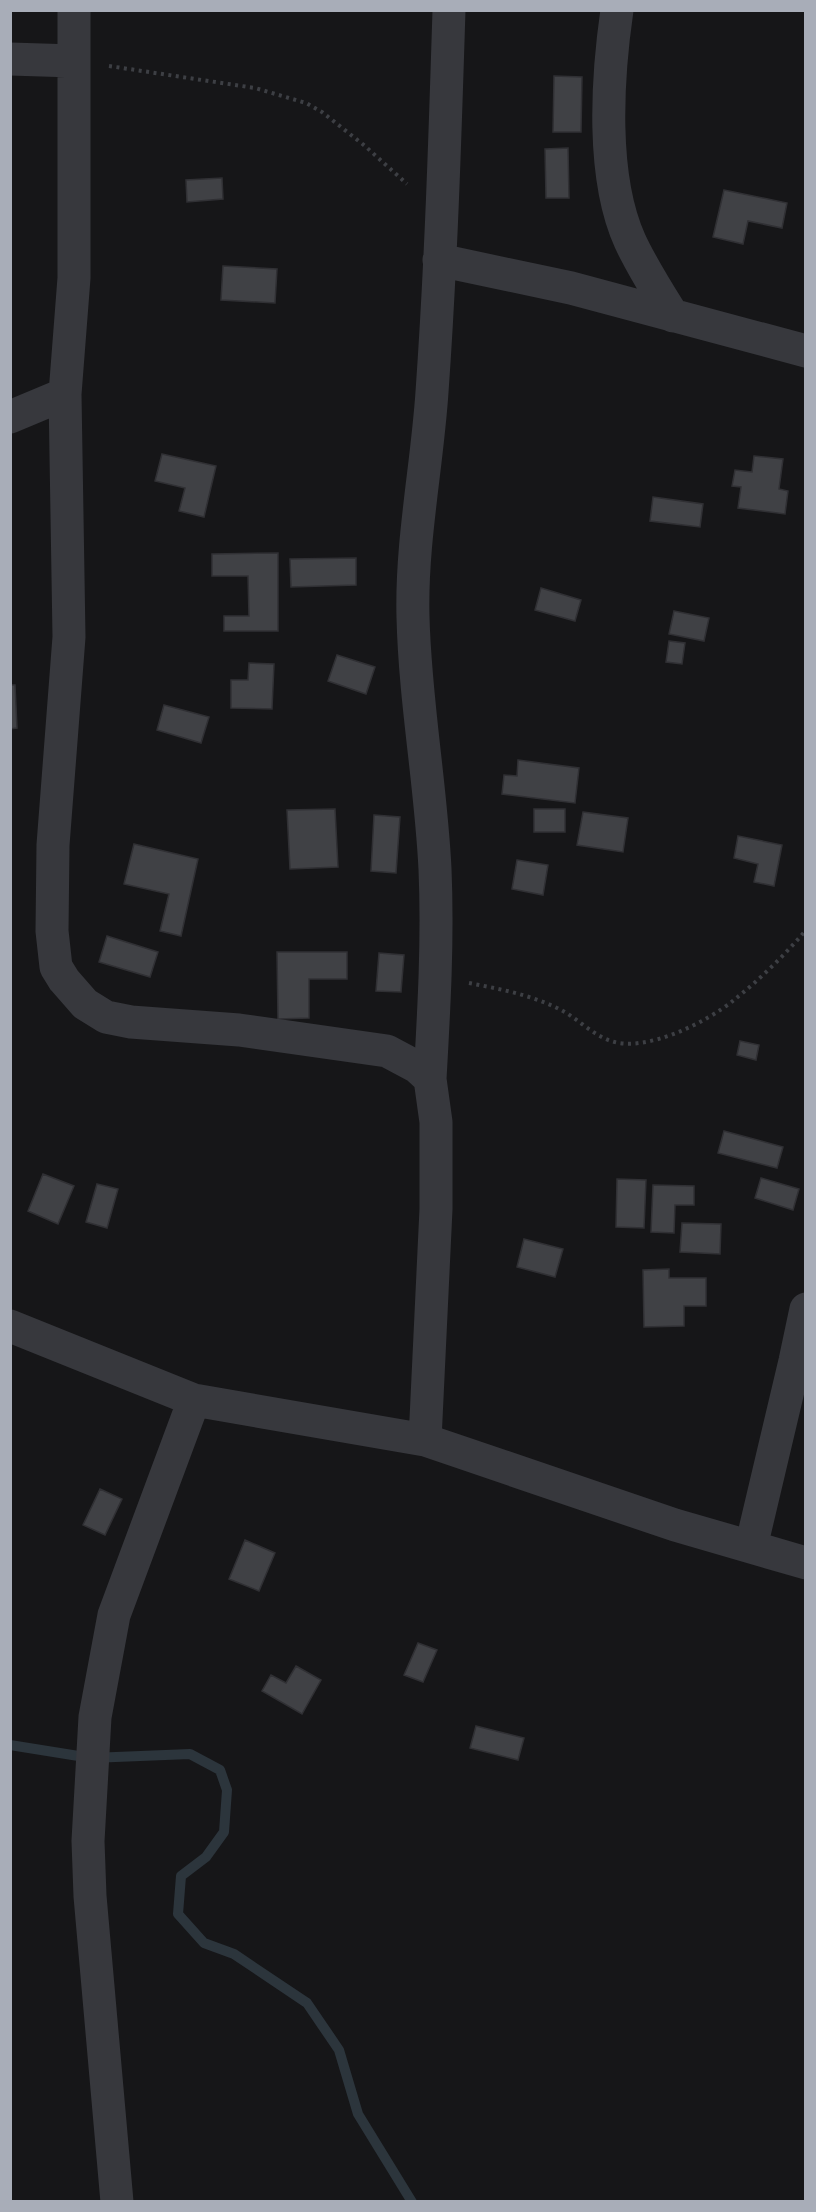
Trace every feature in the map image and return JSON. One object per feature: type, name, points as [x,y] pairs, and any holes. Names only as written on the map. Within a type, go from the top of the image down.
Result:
[{"type":"street","points":[[74,10],[74,278],[66,394],[69,636],[53,845],[52,931],[56,967],[85,1004],[106,1017],[141,1023],[239,1030],[387,1051],[417,1067],[430,1079]]},
{"type":"street","points":[[425,1440],[437,1178],[436,1122],[430,1079],[436,976],[435,870],[429,785],[418,699],[413,617],[414,569],[432,395],[449,10]]},
{"type":"street","points":[[617,10],[610,99],[609,159],[613,184],[629,240],[646,273],[674,316]]},
{"type":"street","points":[[10,59],[74,61]]},
{"type":"street","points":[[439,260],[571,288],[806,351]]},
{"type":"street","points":[[10,417],[66,394]]},
{"type":"street","points":[[751,1547],[806,1309]]},
{"type":"street","points":[[10,1326],[194,1400],[425,1440],[675,1525],[806,1563]]},
{"type":"street","points":[[117,2202],[89,1885],[88,1841],[95,1717],[114,1615],[194,1400]]},
{"type":"path","points":[[74,61],[255,88],[306,103],[322,112],[365,146],[407,184],[441,228]]},
{"type":"path","points":[[436,976],[524,995],[561,1010],[610,1041],[628,1044],[645,1042],[663,1038],[694,1024],[733,1001],[806,930]]},
{"type":"building","points":[[554,76],[582,77],[581,132],[553,132]]},
{"type":"building","points":[[568,148],[569,198],[546,198],[545,149]]},
{"type":"building","points":[[222,178],[223,199],[187,202],[186,180]]},
{"type":"building","points":[[724,190],[787,203],[782,228],[748,221],[743,244],[713,237]]},
{"type":"building","points":[[223,266],[277,269],[275,303],[221,300]]},
{"type":"building","points":[[162,454],[216,466],[204,517],[179,511],[185,488],[155,481]]},
{"type":"building","points":[[754,456],[783,459],[779,489],[788,491],[785,514],[738,508],[741,487],[732,486],[735,470],[752,472]]},
{"type":"building","points":[[653,497],[703,504],[700,527],[650,521]]},
{"type":"building","points":[[278,553],[278,631],[224,631],[224,616],[249,616],[248,576],[212,576],[212,554]]},
{"type":"building","points":[[356,558],[356,585],[291,587],[290,559]]},
{"type":"building","points":[[541,588],[581,600],[575,621],[535,610]]},
{"type":"building","points":[[674,611],[709,618],[704,641],[669,634]]},
{"type":"building","points":[[669,641],[685,643],[682,664],[666,662]]},
{"type":"building","points":[[337,655],[375,667],[366,694],[328,681]]},
{"type":"building","points":[[249,663],[274,664],[272,709],[231,708],[231,680],[248,680]]},
{"type":"building","points":[[10,685],[15,685],[17,728],[10,729]]},
{"type":"building","points":[[164,705],[209,717],[201,743],[157,730]]},
{"type":"building","points":[[518,760],[579,768],[575,803],[502,794],[504,775],[517,776]]},
{"type":"building","points":[[335,809],[338,867],[290,869],[287,810]]},
{"type":"building","points":[[534,809],[565,809],[565,832],[534,832]]},
{"type":"building","points":[[583,812],[628,818],[623,852],[577,845]]},
{"type":"building","points":[[374,815],[400,817],[396,873],[371,871]]},
{"type":"building","points":[[738,836],[782,845],[774,886],[754,882],[758,864],[734,858]]},
{"type":"building","points":[[134,844],[198,859],[181,936],[160,931],[169,894],[124,884]]},
{"type":"building","points":[[517,860],[548,865],[543,895],[512,889]]},
{"type":"building","points":[[107,936],[158,952],[150,977],[99,962]]},
{"type":"building","points":[[277,952],[347,952],[347,979],[309,979],[309,1018],[278,1019]]},
{"type":"building","points":[[379,953],[404,955],[401,992],[376,991]]},
{"type":"building","points":[[740,1041],[759,1045],[756,1060],[737,1055]]},
{"type":"building","points":[[724,1131],[783,1147],[777,1168],[718,1153]]},
{"type":"building","points":[[43,1174],[74,1186],[58,1224],[28,1211]]},
{"type":"building","points":[[761,1178],[799,1189],[793,1210],[755,1198]]},
{"type":"building","points":[[617,1179],[646,1180],[644,1228],[616,1227]]},
{"type":"building","points":[[97,1184],[118,1189],[107,1228],[86,1222]]},
{"type":"building","points":[[653,1185],[694,1186],[694,1205],[675,1205],[674,1233],[651,1232]]},
{"type":"building","points":[[682,1223],[721,1224],[720,1254],[680,1252]]},
{"type":"building","points":[[524,1239],[563,1249],[555,1277],[517,1267]]},
{"type":"building","points":[[669,1269],[669,1278],[706,1278],[706,1306],[684,1306],[684,1326],[644,1327],[643,1270]]},
{"type":"building","points":[[100,1489],[122,1499],[105,1535],[83,1525]]},
{"type":"building","points":[[245,1540],[275,1553],[259,1591],[229,1579]]},
{"type":"building","points":[[418,1643],[437,1650],[423,1682],[404,1675]]},
{"type":"building","points":[[296,1666],[321,1680],[302,1714],[262,1691],[271,1675],[286,1683]]},
{"type":"building","points":[[476,1726],[524,1738],[518,1760],[470,1748]]},
{"type":"waterway","points":[[10,1745],[91,1758],[190,1754],[220,1770],[227,1790],[224,1832],[206,1857],[181,1876],[178,1914],[204,1943],[234,1954],[307,2003],[339,2050],[358,2114],[412,2202]]}]
